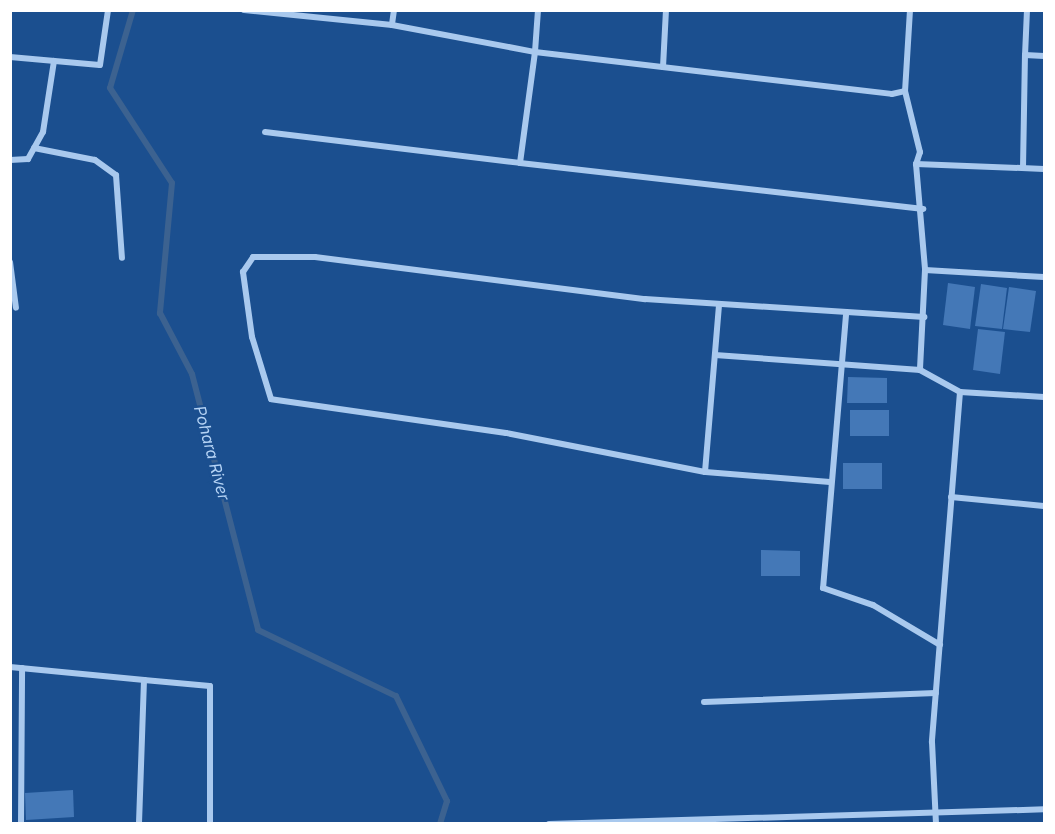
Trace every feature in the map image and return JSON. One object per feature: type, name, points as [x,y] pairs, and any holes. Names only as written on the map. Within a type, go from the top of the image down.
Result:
[{"type":"street","points":[[10,57],[100,65],[108,10]]},
{"type":"street","points":[[244,10],[392,25],[535,51],[663,67],[892,94],[905,90]]},
{"type":"street","points":[[392,25],[394,10]]},
{"type":"street","points":[[520,163],[535,51],[538,10]]},
{"type":"street","points":[[663,67],[666,10]]},
{"type":"street","points":[[910,10],[905,90],[921,152],[916,164],[923,209],[925,270],[920,370]]},
{"type":"street","points":[[1023,168],[1027,10]]},
{"type":"street","points":[[1025,55],[1044,56]]},
{"type":"street","points":[[10,160],[28,159],[43,132],[54,61]]},
{"type":"street","points":[[265,132],[923,209]]},
{"type":"street","points":[[34,148],[95,160],[116,175],[122,258]]},
{"type":"street","points":[[916,164],[1044,169]]},
{"type":"street","points":[[830,482],[705,472],[506,433],[271,399],[252,337],[243,272],[253,257],[315,257],[719,305],[846,315],[924,317]]},
{"type":"street","points":[[10,262],[16,308]]},
{"type":"street","points":[[925,270],[1044,278]]},
{"type":"street","points":[[705,472],[719,305]]},
{"type":"street","points":[[846,315],[830,482],[823,588],[873,605],[940,645]]},
{"type":"street","points":[[715,355],[841,368],[920,370],[960,392],[1044,397]]},
{"type":"street","points":[[936,824],[936,693],[960,392]]},
{"type":"street","points":[[951,497],[1044,506]]},
{"type":"street","points":[[10,667],[210,686],[210,824]]},
{"type":"street","points":[[21,824],[22,668]]},
{"type":"street","points":[[139,824],[144,681]]},
{"type":"street","points":[[704,702],[936,693]]},
{"type":"street","points":[[549,824],[844,820],[1044,809]]},
{"type":"building","points":[[948,283],[975,287],[970,329],[943,325]]},
{"type":"building","points":[[981,284],[1007,288],[1002,329],[975,326]]},
{"type":"building","points":[[1009,287],[1036,291],[1030,332],[1003,329]]},
{"type":"building","points":[[978,329],[1005,332],[1000,374],[973,370]]},
{"type":"building","points":[[848,377],[887,378],[887,403],[847,403]]},
{"type":"building","points":[[850,410],[889,410],[889,436],[850,436]]},
{"type":"building","points":[[843,463],[882,463],[882,489],[843,489]]},
{"type":"building","points":[[761,550],[800,551],[800,576],[761,576]]},
{"type":"building","points":[[73,790],[74,817],[26,820],[25,793]]},
{"type":"waterway","name":"Pohara River","points":[[133,10],[110,88],[172,183],[160,313],[192,374],[258,630],[396,696],[447,801],[440,824]]}]
